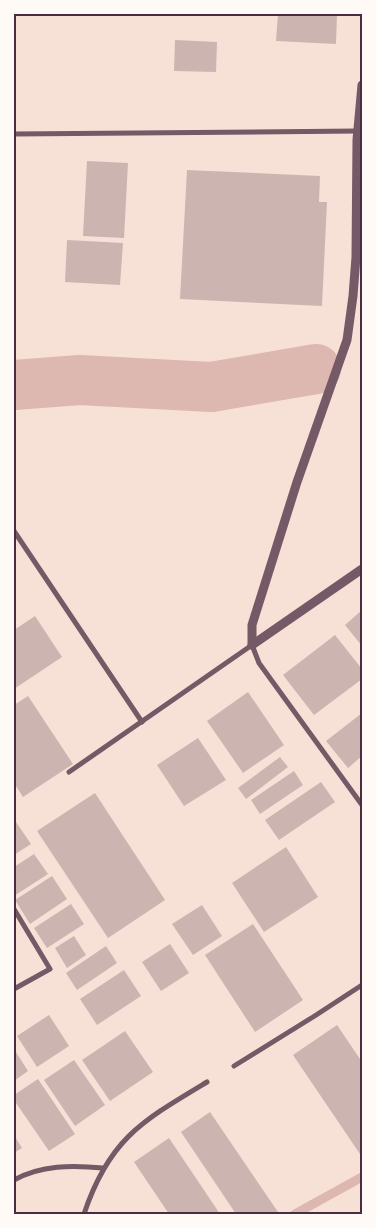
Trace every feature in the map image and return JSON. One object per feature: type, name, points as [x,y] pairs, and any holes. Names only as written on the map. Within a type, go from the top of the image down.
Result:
[{"type":"street","points":[[362,85],[356,168],[356,257],[347,340],[297,482],[252,625],[252,645],[259,663],[362,805]]},
{"type":"street","points":[[14,134],[359,134]]},
{"type":"street","points":[[14,531],[142,722]]},
{"type":"street","points":[[69,772],[362,569]]},
{"type":"street","points":[[14,909],[50,969],[14,990]]},
{"type":"street","points":[[234,1066],[362,985]]},
{"type":"street","points":[[84,1214],[90,1195],[103,1168],[119,1145],[136,1127],[207,1082]]},
{"type":"street","points":[[14,1180],[47,1168],[77,1165],[103,1168]]},
{"type":"building","points":[[278,14],[337,15],[336,44],[276,41]]},
{"type":"building","points":[[175,40],[217,42],[216,72],[174,71]]},
{"type":"building","points":[[87,161],[128,163],[124,238],[83,236]]},
{"type":"building","points":[[187,170],[320,176],[319,202],[327,202],[322,306],[180,299]]},
{"type":"building","points":[[67,240],[123,243],[120,285],[65,282]]},
{"type":"building","points":[[362,610],[362,646],[345,625]]},
{"type":"building","points":[[35,616],[62,657],[14,689],[14,630]]},
{"type":"building","points":[[335,635],[362,669],[362,679],[314,715],[283,675]]},
{"type":"building","points":[[248,692],[284,745],[243,773],[207,721]]},
{"type":"building","points":[[28,696],[73,764],[23,797],[14,783],[14,705]]},
{"type":"building","points":[[362,713],[362,756],[348,768],[326,741]]},
{"type":"building","points":[[198,738],[226,780],[184,806],[157,765]]},
{"type":"building","points":[[280,757],[288,767],[246,799],[238,788]]},
{"type":"building","points":[[294,771],[303,785],[260,814],[251,800]]},
{"type":"building","points":[[321,782],[335,802],[279,840],[265,820]]},
{"type":"building","points":[[95,793],[165,900],[108,938],[37,831]]},
{"type":"building","points":[[16,822],[31,844],[14,855],[14,823]]},
{"type":"building","points":[[286,847],[318,897],[264,932],[232,883]]},
{"type":"building","points":[[34,854],[48,874],[14,896],[14,867]]},
{"type":"building","points":[[52,876],[67,899],[30,924],[15,900]]},
{"type":"building","points":[[71,904],[84,924],[47,948],[34,928]]},
{"type":"building","points":[[202,905],[222,936],[193,955],[172,924]]},
{"type":"building","points":[[253,924],[303,1000],[255,1032],[205,955]]},
{"type":"building","points":[[74,936],[86,955],[67,968],[55,948]]},
{"type":"building","points":[[170,944],[189,973],[161,991],[142,962]]},
{"type":"building","points":[[106,946],[117,963],[77,990],[66,973]]},
{"type":"building","points":[[124,970],[141,996],[97,1025],[80,999]]},
{"type":"building","points":[[49,1015],[69,1046],[37,1067],[17,1036]]},
{"type":"building","points":[[337,1025],[362,1062],[362,1157],[293,1055]]},
{"type":"building","points":[[125,1031],[153,1072],[110,1101],[82,1060]]},
{"type":"building","points":[[14,1049],[28,1071],[14,1081]]},
{"type":"building","points":[[74,1060],[105,1105],[75,1126],[44,1080]]},
{"type":"building","points":[[38,1079],[75,1134],[49,1151],[14,1100],[14,1095]]},
{"type":"building","points":[[210,1112],[278,1212],[275,1214],[236,1214],[181,1132]]},
{"type":"building","points":[[14,1135],[22,1148],[14,1153]]},
{"type":"building","points":[[169,1138],[220,1214],[169,1214],[134,1162]]},
{"type":"waterway","points":[[14,385],[80,380],[211,387],[316,369]]},
{"type":"waterway","points":[[295,1214],[362,1177]]}]
